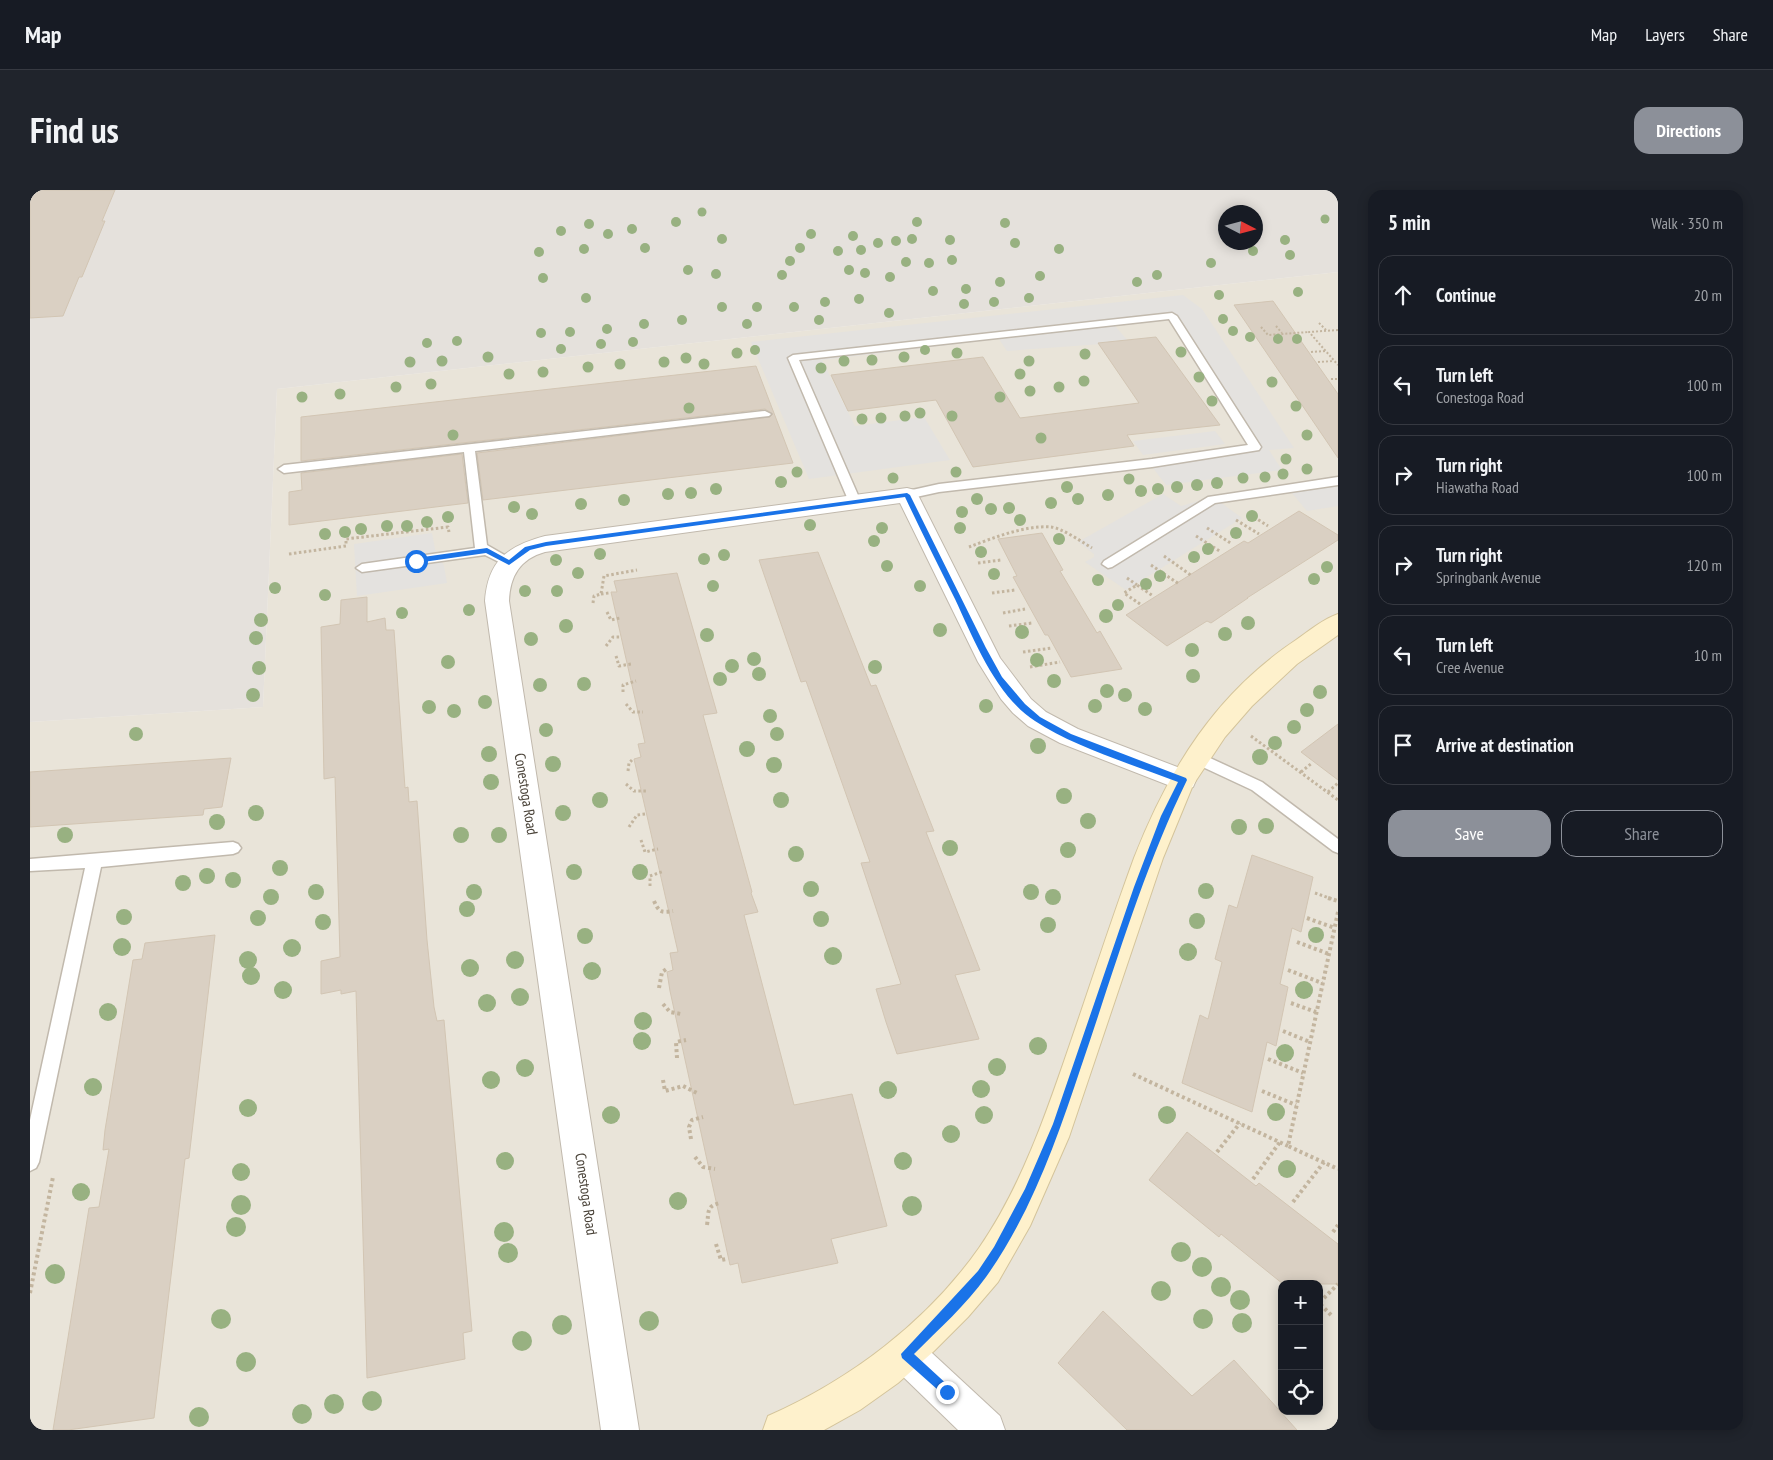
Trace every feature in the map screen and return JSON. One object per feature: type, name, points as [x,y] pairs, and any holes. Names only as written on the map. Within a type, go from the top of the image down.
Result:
[{"type":"main road","points":[[782,1430],[840,1403],[906,1354],[954,1306],[982,1274],[1029,1193],[1058,1124],[1138,887],[1166,816],[1190,769],[1226,718],[1264,679],[1290,657],[1338,623]]},
{"type":"street","name":"Conestoga Road","points":[[620,1430],[497,601],[497,584],[504,568],[498,557],[546,544],[907,495]]},
{"type":"street","points":[[907,495],[982,648],[999,679],[1022,706],[1037,719],[1069,736],[1190,769]]},
{"type":"street","points":[[906,1354],[986,1430]]},
{"type":"lane","points":[[855,502],[792,358],[1172,316],[1255,447],[1152,463],[939,488],[907,495]]},
{"type":"lane","points":[[284,469],[765,414]]},
{"type":"lane","points":[[469,447],[481,546],[498,557]]},
{"type":"lane","points":[[1110,563],[1212,500],[1338,481]]},
{"type":"lane","points":[[362,568],[498,557]]},
{"type":"lane","points":[[1190,769],[1257,786],[1338,847]]},
{"type":"lane","points":[[30,866],[233,848]]},
{"type":"lane","points":[[30,1162],[94,861]]},
{"type":"path","points":[[1320,323],[1326,331]]},
{"type":"path","points":[[1276,326],[1283,334]]},
{"type":"path","points":[[1261,327],[1268,335],[1338,330]]},
{"type":"path","points":[[1309,332],[1338,365]]},
{"type":"path","points":[[1311,352],[1326,351]]},
{"type":"path","points":[[1318,362],[1334,361]]},
{"type":"path","points":[[1331,379],[1338,379]]},
{"type":"path","points":[[290,554],[346,546],[346,539],[448,527],[449,533]]},
{"type":"path","points":[[969,547],[995,535],[1052,527],[1080,540],[1110,563]]},
{"type":"path","points":[[1144,542],[1192,576]]},
{"type":"path","points":[[1130,551],[1179,584]]},
{"type":"path","points":[[978,563],[1001,560]]},
{"type":"path","points":[[601,594],[604,576],[637,570]]},
{"type":"path","points":[[1140,604],[1124,593],[1137,585],[1153,596]]},
{"type":"path","points":[[992,593],[1015,590]]},
{"type":"path","points":[[593,603],[594,596],[609,593]]},
{"type":"path","points":[[1003,612],[1025,610]]},
{"type":"path","points":[[607,612],[611,620],[620,618]]},
{"type":"path","points":[[1010,626],[1032,622]]},
{"type":"path","points":[[606,646],[613,638],[620,637]]},
{"type":"path","points":[[1023,652],[1052,648]]},
{"type":"path","points":[[616,656],[619,666],[630,664]]},
{"type":"path","points":[[1030,667],[1060,662]]},
{"type":"path","points":[[623,692],[623,685],[636,681]]},
{"type":"path","points":[[626,704],[633,714],[643,712]]},
{"type":"path","points":[[1226,718],[1338,800]]},
{"type":"path","points":[[628,771],[629,763],[632,760]]},
{"type":"path","points":[[1300,772],[1312,763]]},
{"type":"path","points":[[1328,792],[1338,783]]},
{"type":"path","points":[[626,784],[636,792],[646,791]]},
{"type":"path","points":[[629,827],[637,816],[645,814]]},
{"type":"path","points":[[641,840],[645,852],[658,850]]},
{"type":"path","points":[[650,886],[650,876],[664,871]]},
{"type":"path","points":[[1315,893],[1338,902]]},
{"type":"path","points":[[654,901],[659,911],[663,913],[673,911]]},
{"type":"path","points":[[1288,1146],[1338,912]]},
{"type":"path","points":[[1308,918],[1335,928]]},
{"type":"path","points":[[1297,942],[1329,954]]},
{"type":"path","points":[[659,988],[662,972],[668,968]]},
{"type":"path","points":[[1288,970],[1322,983]]},
{"type":"path","points":[[1291,1003],[1316,1012]]},
{"type":"path","points":[[663,1004],[667,1011],[673,1014],[681,1014]]},
{"type":"path","points":[[1284,1031],[1310,1042]]},
{"type":"path","points":[[677,1058],[676,1042],[686,1040]]},
{"type":"path","points":[[1268,1059],[1303,1073]]},
{"type":"path","points":[[1133,1074],[1338,1168]]},
{"type":"path","points":[[663,1080],[665,1091],[683,1086],[697,1093]]},
{"type":"path","points":[[1262,1091],[1296,1105]]},
{"type":"path","points":[[691,1138],[689,1127],[692,1120],[703,1117]]},
{"type":"path","points":[[1217,1152],[1240,1123]]},
{"type":"path","points":[[1253,1179],[1280,1142]]},
{"type":"path","points":[[695,1157],[701,1168],[706,1170],[715,1169]]},
{"type":"path","points":[[1292,1202],[1324,1162]]},
{"type":"path","points":[[30,1293],[54,1169]]},
{"type":"path","points":[[707,1226],[712,1205],[720,1203]]},
{"type":"path","points":[[1333,1232],[1338,1225]]},
{"type":"path","points":[[716,1244],[721,1260],[726,1259]]},
{"type":"path","points":[[1331,1315],[1319,1303],[1338,1284]]},
{"type":"shaded area","points":[[30,190],[1338,190],[1338,272],[277,389],[263,707],[30,722]]},
{"type":"shaded area","points":[[1338,272],[1338,1430],[30,1430],[30,722],[263,707],[277,389]]},
{"type":"shaded area","points":[[1183,295],[1202,309],[1294,448],[1269,450],[1282,470],[1166,485],[1146,459],[1247,445],[1169,320],[1115,326],[1129,342],[1007,351],[999,339],[822,360],[855,426],[924,417],[950,460],[809,479],[751,342]]},
{"type":"shaded area","points":[[1215,431],[1225,444],[1143,455],[1133,441]]},
{"type":"shaded area","points":[[1338,479],[1338,506],[1307,511],[1287,487]]},
{"type":"shaded area","points":[[1163,494],[1181,506],[1213,497],[1242,518],[1126,590],[1085,562],[1094,557],[1094,554],[1078,542]]},
{"type":"shaded area","points":[[432,533],[435,549],[444,566],[447,583],[357,596],[354,544]]},
{"type":"building","points":[[30,190],[115,190],[102,221],[105,221],[82,277],[79,277],[63,316],[30,318]]},
{"type":"building","points":[[1273,301],[1338,394],[1338,458],[1234,305]]},
{"type":"building","points":[[1156,337],[1220,425],[1127,435],[1134,446],[973,467],[936,400],[848,411],[831,375],[983,357],[1020,418],[1139,403],[1098,343]]},
{"type":"building","points":[[756,366],[793,463],[483,500],[477,453],[770,417],[773,414],[765,409],[301,461],[301,417]]},
{"type":"building","points":[[462,454],[468,503],[289,525],[289,492],[302,490],[301,473]]},
{"type":"building","points":[[1299,511],[1338,535],[1338,540],[1211,623],[1207,621],[1167,646],[1126,615],[1244,541],[1248,543]]},
{"type":"building","points":[[1042,533],[1063,570],[1060,571],[1097,633],[1100,631],[1122,669],[1071,677],[1048,635],[1045,635],[1013,577],[1017,576],[998,539]]},
{"type":"building","points":[[818,552],[871,686],[876,685],[934,831],[926,832],[980,970],[955,975],[979,1039],[897,1054],[886,1022],[876,989],[901,984],[861,863],[870,862],[806,681],[801,682],[759,560]]},
{"type":"building","points":[[677,573],[717,713],[703,715],[751,893],[758,912],[744,915],[794,1105],[852,1094],[887,1226],[831,1239],[838,1263],[742,1283],[738,1263],[730,1265],[670,991],[667,972],[673,970],[670,953],[678,952],[634,759],[641,757],[638,744],[645,743],[611,592],[617,592],[614,581]]},
{"type":"building","points":[[367,597],[367,622],[385,618],[386,630],[394,630],[405,788],[408,787],[409,802],[417,801],[434,1007],[437,1021],[444,1020],[472,1331],[463,1333],[465,1359],[367,1378],[356,991],[341,994],[341,990],[321,994],[321,961],[340,957],[335,777],[324,779],[321,627],[340,624],[341,600]]},
{"type":"building","points":[[1338,724],[1338,780],[1301,752]]},
{"type":"building","points":[[231,758],[222,807],[204,809],[203,815],[30,827],[30,772]]},
{"type":"building","points":[[1252,855],[1313,877],[1301,932],[1292,928],[1280,984],[1288,987],[1276,1046],[1267,1042],[1252,1112],[1182,1083],[1200,1015],[1208,1019],[1222,962],[1215,959],[1229,905],[1237,908]]},
{"type":"building","points":[[215,935],[189,1158],[185,1159],[154,1418],[68,1430],[53,1430],[89,1208],[99,1207],[109,1149],[103,1150],[105,1130],[133,960],[142,959],[145,943]]},
{"type":"building","points":[[1187,1132],[1256,1186],[1259,1183],[1338,1244],[1338,1284],[1323,1284],[1323,1280],[1278,1280],[1221,1234],[1219,1237],[1149,1180]]},
{"type":"building","points":[[1103,1311],[1192,1396],[1234,1360],[1278,1409],[1278,1415],[1284,1415],[1297,1430],[1127,1430],[1058,1363]]},
{"type":"route","points":[[416,561],[487,550],[509,563],[514,558],[537,545],[907,495],[982,648],[999,679],[1022,706],[1037,719],[1069,736],[1183,780],[1166,816],[1138,887],[1058,1124],[1029,1193],[1013,1224],[982,1274],[954,1306],[906,1354],[947,1392]]}]
